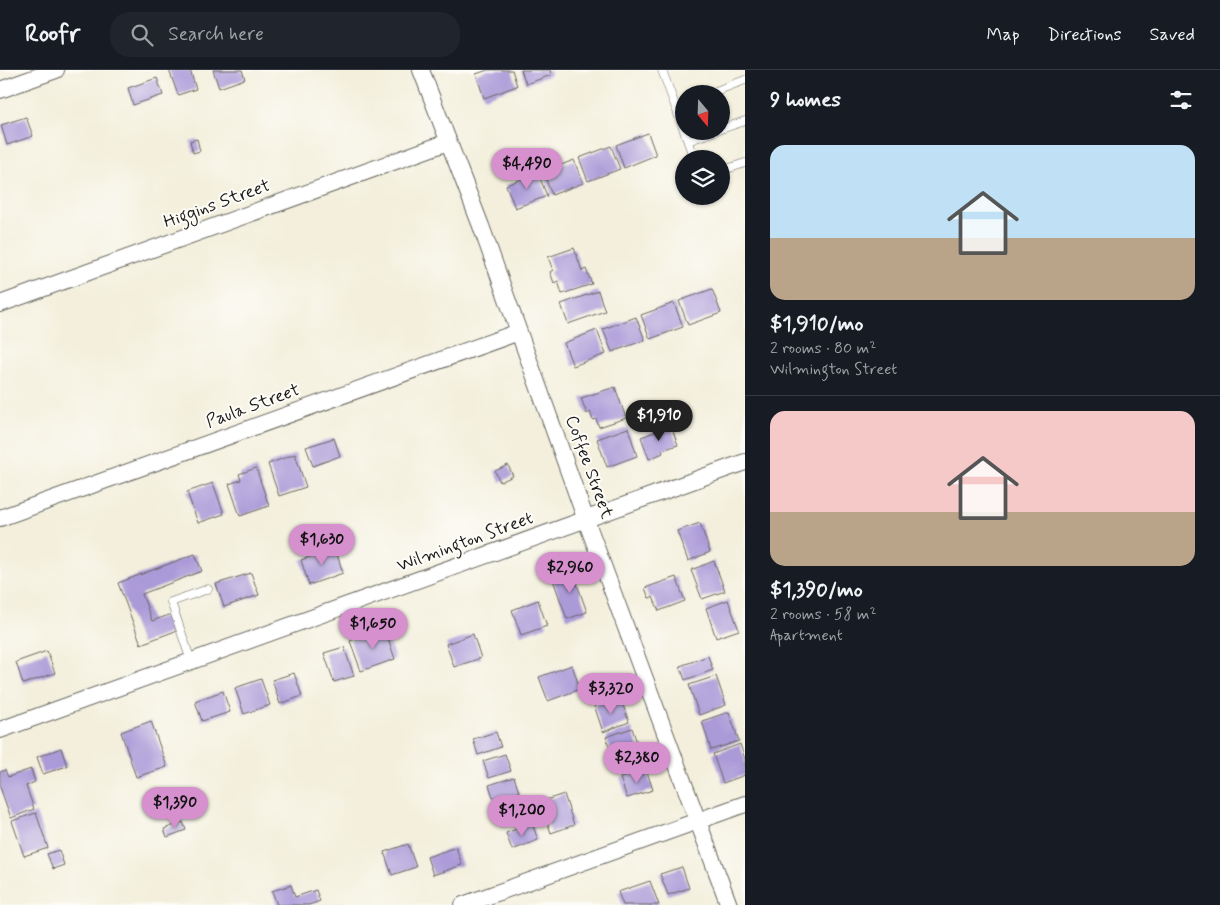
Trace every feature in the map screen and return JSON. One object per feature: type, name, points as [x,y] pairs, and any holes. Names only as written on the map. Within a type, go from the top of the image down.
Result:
[{"type":"street","points":[[0,90],[56,70]]},
{"type":"street","name":"Coffee Street","points":[[421,70],[481,226],[586,520],[729,905]]},
{"type":"street","name":"Higgins Street","points":[[0,304],[448,142]]},
{"type":"street","name":"Paula Street","points":[[0,518],[519,332]]},
{"type":"street","name":"Wilmington Street","points":[[0,730],[745,462]]},
{"type":"street","points":[[463,905],[745,804]]},
{"type":"lane","points":[[662,70],[675,106]]},
{"type":"lane","points":[[730,86],[745,80]]},
{"type":"lane","points":[[730,126],[745,121]]},
{"type":"lane","points":[[688,141],[691,150]]},
{"type":"lane","points":[[730,168],[745,163]]},
{"type":"lane","points":[[191,661],[171,602],[208,589]]},
{"type":"building","points":[[169,70],[190,70],[196,89],[178,95]]},
{"type":"building","points":[[213,70],[242,70],[245,79],[219,88]]},
{"type":"building","points":[[488,70],[512,70],[517,86],[484,98],[476,74]]},
{"type":"building","points":[[521,70],[550,70],[551,75],[526,84]]},
{"type":"building","points":[[157,78],[163,95],[133,105],[128,88]]},
{"type":"building","points":[[26,117],[33,136],[7,145],[1,125]]},
{"type":"building","points":[[648,133],[656,155],[624,168],[616,145]]},
{"type":"building","points":[[197,139],[200,151],[193,153],[190,141]]},
{"type":"building","points":[[611,146],[620,169],[588,181],[579,158]]},
{"type":"building","points":[[574,160],[583,183],[552,195],[543,172]]},
{"type":"building","points":[[538,173],[547,196],[515,208],[506,185]]},
{"type":"building","points":[[574,248],[582,271],[586,269],[592,284],[562,294],[558,281],[554,283],[550,272],[553,270],[548,257]]},
{"type":"building","points":[[712,289],[721,313],[688,325],[679,301]]},
{"type":"building","points":[[598,291],[605,311],[568,324],[561,304]]},
{"type":"building","points":[[674,303],[683,327],[650,339],[641,315]]},
{"type":"building","points":[[636,317],[645,340],[612,352],[603,329]]},
{"type":"building","points":[[597,330],[606,354],[573,366],[564,343]]},
{"type":"building","points":[[615,387],[626,418],[599,427],[596,419],[593,420],[590,412],[587,414],[581,398]]},
{"type":"building","points":[[671,426],[678,445],[662,450],[663,453],[649,459],[641,437]]},
{"type":"building","points":[[628,428],[637,456],[607,467],[597,439]]},
{"type":"building","points":[[334,438],[340,456],[313,466],[306,447]]},
{"type":"building","points":[[295,454],[306,487],[279,496],[268,464]]},
{"type":"building","points":[[508,465],[513,476],[500,482],[495,471]]},
{"type":"building","points":[[256,468],[269,506],[240,516],[229,484],[241,480],[239,474]]},
{"type":"building","points":[[213,483],[224,514],[198,523],[187,492]]},
{"type":"building","points":[[700,523],[710,552],[688,561],[677,531]]},
{"type":"building","points":[[335,548],[343,573],[309,585],[301,560]]},
{"type":"building","points":[[195,554],[202,571],[142,594],[152,621],[172,614],[178,630],[141,644],[118,583]]},
{"type":"building","points":[[714,561],[725,591],[702,599],[691,570]]},
{"type":"building","points":[[572,570],[587,612],[567,619],[552,577]]},
{"type":"building","points":[[251,573],[259,595],[224,607],[216,584]]},
{"type":"building","points":[[676,577],[685,601],[659,611],[653,597],[649,598],[645,588]]},
{"type":"building","points":[[538,600],[547,626],[521,635],[512,610]]},
{"type":"building","points":[[728,600],[739,630],[716,638],[706,608]]},
{"type":"building","points":[[385,629],[395,659],[361,671],[350,641]]},
{"type":"building","points":[[473,634],[481,658],[454,667],[446,644]]},
{"type":"building","points":[[344,647],[354,676],[334,682],[324,653]]},
{"type":"building","points":[[47,651],[55,673],[23,684],[16,662]]},
{"type":"building","points":[[708,656],[713,670],[685,680],[680,666]]},
{"type":"building","points":[[572,665],[580,689],[548,701],[539,677]]},
{"type":"building","points":[[294,673],[302,696],[280,704],[272,680]]},
{"type":"building","points":[[716,676],[726,705],[699,715],[689,685]]},
{"type":"building","points":[[261,679],[270,705],[244,714],[235,688]]},
{"type":"building","points":[[223,691],[230,712],[202,721],[195,701]]},
{"type":"building","points":[[609,700],[611,706],[622,702],[629,722],[603,732],[594,705]]},
{"type":"building","points":[[729,712],[739,741],[711,750],[702,721]]},
{"type":"building","points":[[151,721],[167,767],[136,777],[121,732]]},
{"type":"building","points":[[632,728],[639,749],[623,758],[624,761],[615,764],[606,737]]},
{"type":"building","points":[[496,732],[501,747],[478,755],[473,739]]},
{"type":"building","points":[[740,744],[745,759],[745,775],[723,783],[713,754]]},
{"type":"building","points":[[61,748],[67,766],[43,774],[37,757]]},
{"type":"building","points":[[505,754],[511,771],[489,778],[483,761]]},
{"type":"building","points":[[31,769],[35,782],[26,786],[34,809],[11,818],[0,787],[0,772],[5,770],[8,777]]},
{"type":"building","points":[[646,769],[653,790],[627,798],[620,778]]},
{"type":"building","points":[[514,777],[520,795],[495,803],[489,785]]},
{"type":"building","points":[[564,794],[574,825],[551,833],[540,802]]},
{"type":"building","points":[[522,800],[528,817],[503,826],[497,809]]},
{"type":"building","points":[[36,813],[48,848],[24,856],[12,821]]},
{"type":"building","points":[[183,822],[186,830],[167,837],[164,829]]},
{"type":"building","points":[[532,823],[538,840],[512,850],[506,833]]},
{"type":"building","points":[[408,844],[416,867],[392,875],[384,852]]},
{"type":"building","points":[[456,847],[462,865],[433,875],[427,857]]},
{"type":"building","points":[[59,850],[64,865],[53,869],[47,854]]},
{"type":"building","points":[[682,867],[689,888],[668,895],[660,874]]},
{"type":"building","points":[[650,881],[659,905],[623,905],[618,892]]},
{"type":"building","points":[[291,885],[295,897],[316,890],[320,901],[309,905],[277,905],[272,891]]}]
